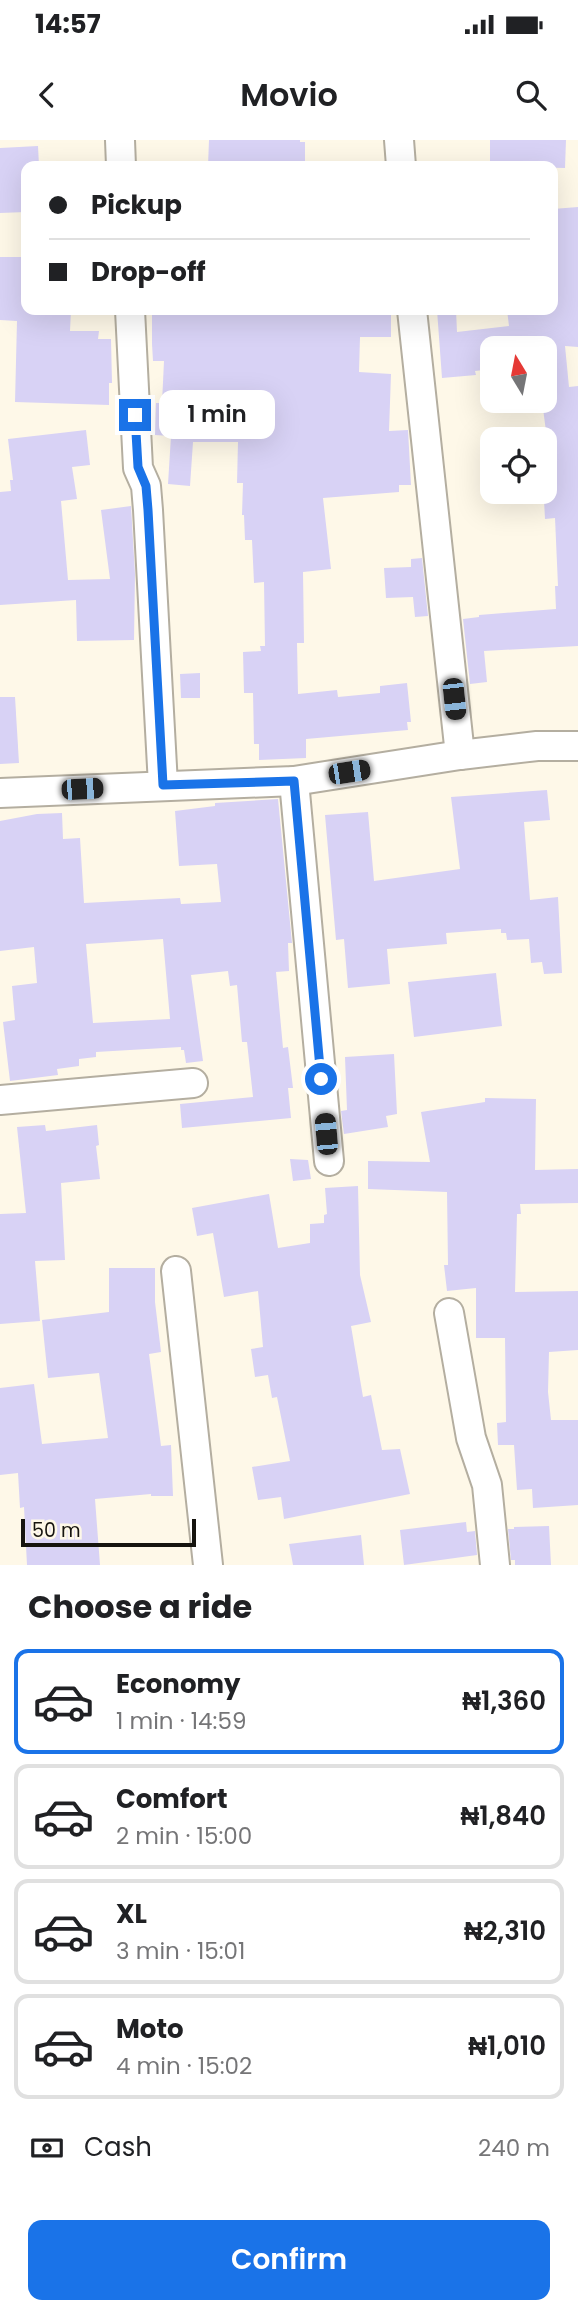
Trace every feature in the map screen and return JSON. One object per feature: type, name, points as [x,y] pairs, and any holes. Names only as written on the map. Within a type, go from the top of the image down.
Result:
[{"type":"street","points":[[120,140],[121,161]]},
{"type":"street","points":[[399,140],[401,161]]},
{"type":"street","points":[[130,315],[138,467],[146,486],[148,510],[163,785]]},
{"type":"street","points":[[413,315],[460,755]]},
{"type":"street","points":[[0,793],[294,781],[460,755],[537,746],[578,746]]},
{"type":"street","points":[[294,781],[329,1161]]},
{"type":"street","points":[[0,1100],[193,1083]]},
{"type":"street","points":[[176,1271],[208,1565]]},
{"type":"street","points":[[449,1313],[471,1438],[487,1485],[495,1565]]},
{"type":"building","points":[[209,140],[305,142],[305,161],[208,161]]},
{"type":"building","points":[[490,140],[566,140],[565,168],[558,168],[558,161],[490,161]]},
{"type":"building","points":[[38,146],[39,161],[21,161],[21,212],[0,213],[0,148]]},
{"type":"building","points":[[578,207],[578,347],[565,346],[569,387],[578,386],[578,646],[484,651],[487,682],[470,684],[463,619],[479,615],[556,609],[555,586],[558,586],[555,518],[545,519],[544,504],[557,504],[557,427],[545,427],[544,413],[557,413],[557,336],[480,336],[480,370],[475,371],[476,375],[442,378],[437,315],[456,315],[457,332],[509,326],[508,315],[558,315],[558,209]]},
{"type":"building","points":[[0,257],[21,257],[21,315],[71,315],[70,331],[99,331],[98,339],[111,339],[112,383],[109,383],[109,405],[15,402],[17,321],[0,320]]},
{"type":"building","points":[[152,315],[391,315],[391,337],[360,337],[359,372],[391,374],[389,431],[408,430],[411,485],[399,485],[399,492],[323,498],[331,569],[303,572],[304,643],[297,643],[298,694],[337,690],[338,697],[380,693],[380,686],[407,683],[411,722],[407,722],[408,730],[306,739],[306,758],[259,760],[259,744],[254,744],[253,693],[244,693],[243,652],[261,651],[260,646],[265,646],[264,582],[254,583],[252,540],[245,540],[242,515],[243,483],[237,483],[238,442],[193,442],[190,486],[168,484],[171,436],[155,435],[156,403],[162,403],[164,361],[153,361]]},
{"type":"building","points":[[86,430],[90,465],[72,467],[77,499],[61,501],[68,580],[110,579],[101,510],[131,506],[135,574],[134,640],[77,641],[76,600],[0,605],[0,492],[11,491],[10,480],[13,480],[8,439]]},
{"type":"building","points":[[422,558],[428,616],[415,617],[413,597],[386,598],[384,568],[411,567],[411,559]]},
{"type":"building","points":[[200,673],[200,698],[181,698],[180,674]]},
{"type":"building","points":[[0,697],[15,697],[19,763],[0,764]]},
{"type":"building","points":[[547,790],[550,820],[524,822],[530,900],[558,897],[562,973],[544,974],[542,962],[531,963],[529,939],[507,940],[506,933],[501,933],[501,929],[446,933],[447,944],[387,949],[390,984],[348,988],[344,939],[336,940],[325,815],[368,812],[374,881],[460,869],[451,797]]},
{"type":"building","points":[[278,799],[292,943],[288,943],[289,971],[276,972],[283,1048],[288,1047],[293,1088],[288,1088],[291,1118],[182,1128],[180,1104],[253,1097],[247,1042],[242,1042],[237,985],[230,986],[228,971],[191,975],[203,1061],[186,1063],[181,1047],[96,1052],[96,1057],[79,1059],[79,1066],[57,1069],[58,1075],[10,1081],[3,1022],[15,1020],[12,986],[37,983],[34,947],[0,951],[0,821],[37,814],[62,813],[63,839],[80,838],[84,903],[180,898],[181,904],[221,902],[217,864],[179,866],[175,811],[215,806],[215,803]],"holes":[[[163,939],[170,1019],[93,1023],[86,944]]]},
{"type":"building","points":[[496,973],[502,1026],[414,1037],[408,982]]},
{"type":"building","points":[[394,1054],[397,1114],[386,1116],[388,1127],[344,1134],[341,1111],[347,1110],[345,1057]]},
{"type":"building","points":[[485,1098],[536,1099],[535,1170],[578,1169],[578,1203],[520,1204],[521,1214],[517,1214],[515,1292],[578,1291],[578,1350],[549,1352],[548,1392],[551,1420],[578,1420],[578,1505],[533,1508],[532,1489],[517,1490],[514,1445],[498,1445],[497,1423],[506,1422],[505,1338],[476,1338],[476,1288],[447,1291],[444,1265],[448,1265],[447,1192],[368,1189],[368,1161],[430,1162],[421,1112],[485,1102]]},
{"type":"building","points":[[45,1125],[46,1131],[97,1125],[99,1145],[96,1146],[100,1179],[61,1183],[65,1260],[35,1261],[40,1321],[0,1324],[0,1214],[26,1213],[17,1127]]},
{"type":"building","points":[[290,1159],[308,1160],[311,1179],[293,1181]]},
{"type":"building","points":[[358,1186],[360,1275],[371,1322],[351,1326],[363,1397],[371,1395],[382,1450],[400,1449],[410,1494],[284,1519],[281,1497],[258,1500],[252,1467],[290,1461],[277,1397],[272,1398],[268,1375],[255,1377],[251,1349],[263,1347],[258,1291],[224,1297],[213,1233],[197,1236],[192,1208],[269,1194],[278,1248],[310,1243],[310,1224],[324,1223],[324,1215],[327,1214],[325,1188]]},
{"type":"building","points":[[109,1268],[155,1268],[155,1302],[161,1352],[149,1354],[161,1446],[171,1445],[173,1496],[151,1494],[95,1499],[100,1565],[27,1565],[24,1507],[20,1508],[18,1473],[0,1475],[0,1388],[34,1384],[42,1444],[108,1438],[99,1373],[48,1378],[42,1320],[109,1312]]},
{"type":"building","points":[[466,1522],[467,1532],[475,1531],[477,1555],[404,1565],[400,1530]]},
{"type":"building","points":[[549,1526],[551,1565],[515,1565],[515,1560],[511,1560],[508,1529]]},
{"type":"building","points":[[361,1535],[364,1565],[293,1565],[289,1544]]},
{"type":"route","points":[[135,415],[138,467],[146,486],[148,510],[163,785],[294,781],[321,1079]]}]
